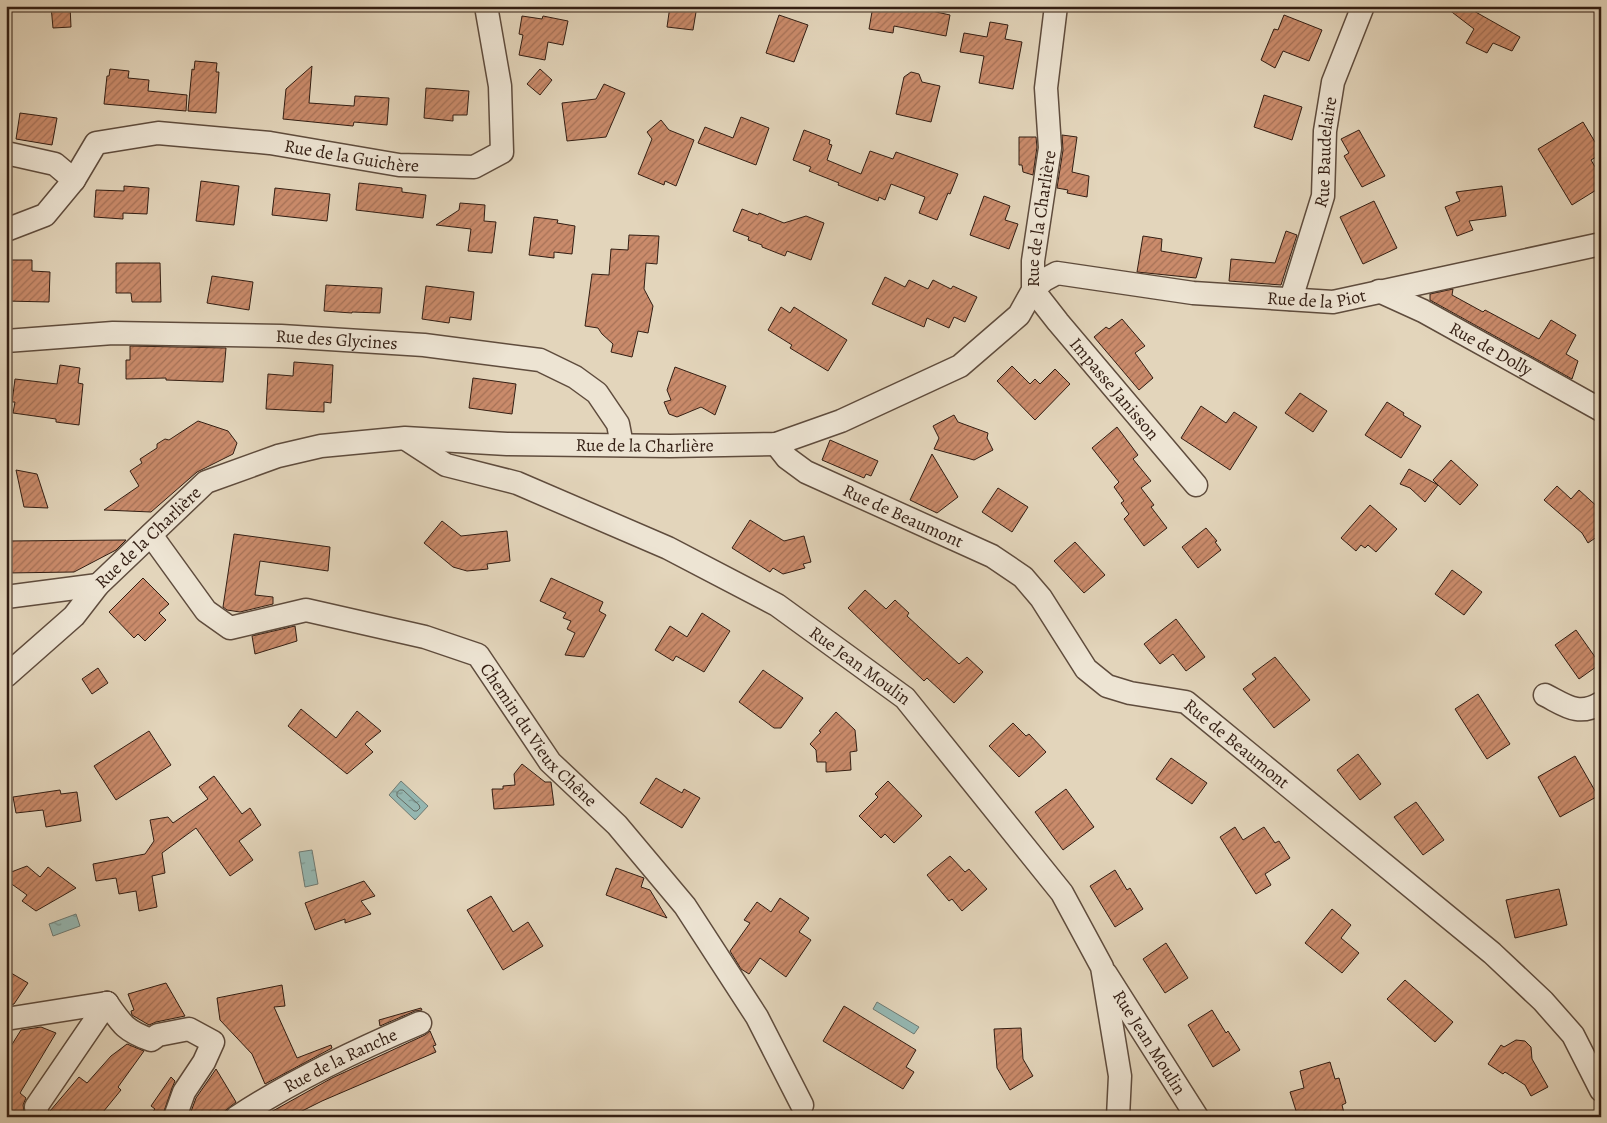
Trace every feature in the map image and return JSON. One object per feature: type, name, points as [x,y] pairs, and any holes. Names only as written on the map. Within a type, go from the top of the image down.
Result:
[{"type":"street","name":"Rue de la Guichère","points":[[74,180],[96,143],[158,133],[270,143],[399,165],[474,167],[502,152],[500,86],[486,6]]},
{"type":"street","name":"Rue de la Charlière","points":[[6,676],[74,616],[98,585],[206,482],[278,456],[321,446],[405,438],[507,444],[622,446],[776,444],[841,422],[960,366],[1019,315],[1033,290],[1033,261],[1050,148],[1046,88],[1056,6]]},
{"type":"street","name":"Rue Baudelaire","points":[[1291,299],[1323,196],[1325,131],[1333,82],[1363,6]]},
{"type":"street","points":[[6,153],[55,164],[74,180],[45,215],[6,230]]},
{"type":"street","name":"Rue de la Piot","points":[[1033,290],[1044,280],[1057,273],[1193,293],[1334,302],[1601,244]]},
{"type":"street","name":"Impasse Janisson","points":[[1033,290],[1196,486]]},
{"type":"street","name":"Rue de Dolly","points":[[1379,291],[1423,311],[1601,410]]},
{"type":"street","name":"Rue des Glycines","points":[[6,341],[113,333],[281,336],[424,344],[540,360],[575,377],[597,393],[618,424],[622,446]]},
{"type":"street","name":"Rue Jean Moulin","points":[[405,438],[446,465],[517,482],[668,548],[778,605],[905,698],[1062,894],[1102,967],[1197,1117]]},
{"type":"street","points":[[507,444],[507,468],[517,482]]},
{"type":"street","name":"Rue de Beaumont","points":[[776,444],[787,458],[806,472],[992,556],[1023,577],[1042,598],[1086,669],[1107,686],[1130,693],[1186,702],[1492,954],[1543,1001],[1573,1035],[1601,1090]]},
{"type":"street","name":"Chemin du Vieux Chêne","points":[[151,535],[206,611],[230,628],[306,610],[425,637],[478,655],[550,762],[618,825],[685,906],[757,1017],[802,1106]]},
{"type":"street","points":[[6,596],[98,585]]},
{"type":"street","points":[[1545,695],[1575,710],[1601,703]]},
{"type":"street","name":"Rue Jean Moulin","points":[[1102,967],[1120,1076],[1118,1117]]},
{"type":"street","points":[[6,1019],[107,1003]]},
{"type":"street","points":[[37,1112],[107,1003]]},
{"type":"street","points":[[107,1003],[123,1026],[151,1040],[158,1035],[189,1029],[213,1042],[204,1062],[184,1092],[175,1117]]},
{"type":"street","name":"Rue de la Ranche","points":[[237,1117],[274,1093],[314,1071],[420,1023]]},
{"type":"water","points":[[401,781],[428,806],[415,820],[389,795]]},
{"type":"water","points":[[312,850],[318,884],[305,887],[299,852]]},
{"type":"water","points":[[76,914],[80,926],[53,936],[49,924]]},
{"type":"water","points":[[877,1002],[919,1027],[914,1034],[873,1009]]},
{"type":"building","points":[[51,6],[70,6],[71,27],[53,28]]},
{"type":"building","points":[[670,6],[697,6],[693,30],[667,27]]},
{"type":"building","points":[[873,6],[933,6],[932,11],[950,15],[946,36],[894,26],[893,33],[869,29]]},
{"type":"building","points":[[1444,6],[1465,6],[1520,37],[1512,51],[1493,43],[1487,53],[1466,43],[1474,29]]},
{"type":"building","points":[[779,15],[808,25],[794,62],[766,53]]},
{"type":"building","points":[[1284,15],[1322,30],[1309,61],[1283,51],[1275,68],[1261,60],[1274,29],[1278,30]]},
{"type":"building","points":[[522,16],[542,19],[543,16],[568,21],[563,45],[548,42],[545,60],[519,55],[523,35],[519,34]]},
{"type":"building","points":[[990,22],[1008,25],[1005,39],[1022,42],[1013,89],[979,83],[984,56],[960,52],[964,33],[987,37]]},
{"type":"building","points":[[195,61],[217,63],[216,72],[219,72],[216,113],[188,111],[192,69],[194,70]]},
{"type":"building","points":[[312,66],[309,103],[354,106],[355,96],[389,98],[387,125],[354,122],[353,126],[283,119],[286,89]]},
{"type":"building","points":[[110,69],[129,71],[128,78],[149,80],[148,91],[187,95],[186,111],[104,104],[107,76],[109,76]]},
{"type":"building","points":[[540,69],[552,80],[540,95],[527,84]]},
{"type":"building","points":[[911,72],[919,74],[922,82],[940,86],[931,122],[896,114],[904,77]]},
{"type":"building","points":[[604,84],[625,93],[606,137],[567,141],[562,103],[596,99]]},
{"type":"building","points":[[426,88],[469,91],[467,115],[453,115],[453,121],[424,118]]},
{"type":"building","points":[[1264,95],[1302,107],[1292,140],[1254,127]]},
{"type":"building","points":[[20,113],[57,118],[52,145],[16,139]]},
{"type":"building","points":[[741,117],[769,128],[756,165],[698,143],[705,127],[733,138]]},
{"type":"building","points":[[661,120],[669,130],[694,140],[676,186],[665,181],[664,185],[638,174],[652,139],[647,132]]},
{"type":"building","points":[[1583,122],[1601,152],[1601,154],[1591,160],[1601,177],[1601,187],[1572,205],[1538,149]]},
{"type":"building","points":[[804,130],[830,140],[829,144],[832,145],[827,160],[861,174],[870,151],[893,159],[896,152],[958,174],[937,220],[919,213],[925,197],[891,184],[885,200],[879,197],[878,201],[809,171],[811,167],[793,160]]},
{"type":"building","points":[[1359,130],[1385,176],[1362,187],[1344,156],[1349,153],[1341,139]]},
{"type":"building","points":[[1062,135],[1077,137],[1072,172],[1089,176],[1087,197],[1067,193],[1068,190],[1057,188],[1063,150]]},
{"type":"building","points":[[1019,137],[1036,137],[1037,147],[1033,175],[1023,172],[1022,165],[1019,165]]},
{"type":"building","points":[[201,181],[239,186],[234,225],[196,221]]},
{"type":"building","points":[[359,183],[402,188],[402,192],[426,195],[423,218],[356,210]]},
{"type":"building","points":[[124,186],[149,188],[147,214],[123,213],[123,219],[94,217],[96,190],[124,191]]},
{"type":"building","points":[[1502,186],[1506,216],[1469,221],[1473,230],[1457,236],[1445,207],[1460,201],[1456,192]]},
{"type":"building","points":[[275,188],[330,194],[327,221],[272,215]]},
{"type":"building","points":[[984,196],[1010,206],[1005,220],[1018,224],[1009,249],[970,235]]},
{"type":"building","points":[[1374,201],[1397,248],[1363,264],[1340,217]]},
{"type":"building","points":[[460,203],[485,205],[484,221],[496,222],[492,253],[468,251],[471,229],[436,225],[459,210]]},
{"type":"building","points":[[742,209],[758,215],[759,213],[784,223],[806,216],[824,223],[811,260],[787,251],[785,256],[762,247],[762,245],[748,240],[749,237],[733,231]]},
{"type":"building","points":[[534,217],[558,220],[557,223],[575,226],[572,254],[554,252],[554,258],[529,255]]},
{"type":"building","points":[[1286,231],[1297,235],[1281,285],[1229,281],[1231,259],[1275,263]]},
{"type":"building","points":[[629,235],[659,236],[657,264],[646,263],[644,289],[653,306],[648,333],[638,331],[632,357],[611,352],[613,344],[598,328],[585,326],[592,274],[609,275],[611,249],[628,250]]},
{"type":"building","points":[[1143,236],[1162,239],[1161,251],[1202,258],[1196,278],[1137,272]]},
{"type":"building","points":[[6,260],[32,260],[32,271],[50,272],[49,302],[6,301]]},
{"type":"building","points":[[116,263],[160,263],[161,302],[132,302],[131,293],[116,293]]},
{"type":"building","points":[[212,276],[253,282],[249,310],[207,303]]},
{"type":"building","points":[[885,277],[905,287],[909,280],[928,289],[933,280],[951,289],[953,286],[977,297],[965,322],[954,317],[949,328],[927,318],[924,327],[872,304]]},
{"type":"building","points":[[326,285],[382,288],[380,313],[324,311]]},
{"type":"building","points":[[426,286],[474,292],[471,320],[450,317],[449,323],[422,319]]},
{"type":"building","points":[[1453,289],[1452,295],[1483,312],[1485,310],[1539,339],[1551,320],[1576,335],[1566,354],[1578,361],[1572,379],[1430,300],[1430,294]]},
{"type":"building","points":[[781,307],[790,313],[794,307],[847,340],[828,371],[790,348],[792,345],[768,330]]},
{"type":"building","points":[[1122,319],[1145,346],[1135,353],[1153,378],[1139,390],[1094,337],[1106,327],[1109,329]]},
{"type":"building","points":[[130,346],[226,348],[223,382],[166,380],[166,378],[126,379],[126,360],[130,360]]},
{"type":"building","points":[[294,362],[333,365],[331,403],[324,402],[324,412],[266,409],[268,374],[293,376]]},
{"type":"building","points":[[60,365],[80,368],[78,383],[83,384],[79,425],[56,422],[56,419],[13,413],[15,402],[12,402],[15,379],[57,384]]},
{"type":"building","points":[[1012,366],[1030,384],[1035,379],[1040,384],[1055,369],[1070,384],[1035,420],[997,381]]},
{"type":"building","points":[[675,367],[726,386],[715,415],[701,407],[677,417],[669,414],[664,402],[671,400],[667,390]]},
{"type":"building","points":[[473,378],[516,384],[512,414],[469,408]]},
{"type":"building","points":[[1300,393],[1327,411],[1313,432],[1285,413]]},
{"type":"building","points":[[1387,402],[1421,426],[1401,458],[1365,435]]},
{"type":"building","points":[[1201,406],[1226,423],[1234,412],[1257,427],[1230,470],[1181,438]]},
{"type":"building","points":[[954,415],[958,422],[988,433],[987,438],[993,450],[974,460],[934,449],[939,438],[933,426]]},
{"type":"building","points":[[198,421],[228,431],[237,443],[233,454],[197,472],[151,512],[104,510],[139,486],[130,471],[142,463],[140,459],[157,448],[157,444],[165,439],[169,440]]},
{"type":"building","points":[[1117,427],[1138,455],[1133,459],[1151,481],[1141,488],[1154,505],[1151,507],[1167,528],[1144,546],[1124,519],[1129,514],[1121,503],[1124,501],[1114,487],[1119,482],[1092,448]]},
{"type":"building","points":[[830,440],[878,461],[871,476],[866,474],[864,478],[822,460]]},
{"type":"building","points":[[932,454],[958,497],[937,513],[910,500]]},
{"type":"building","points":[[1451,460],[1478,485],[1460,505],[1433,480]]},
{"type":"building","points":[[1409,469],[1438,485],[1425,502],[1410,488],[1400,484]]},
{"type":"building","points":[[16,470],[37,474],[48,508],[24,507]]},
{"type":"building","points":[[1557,486],[1571,499],[1579,490],[1601,510],[1601,534],[1588,543],[1582,533],[1544,500]]},
{"type":"building","points":[[998,488],[1028,507],[1012,532],[982,512]]},
{"type":"building","points":[[1370,505],[1397,529],[1376,552],[1368,545],[1365,548],[1361,545],[1356,551],[1341,538]]},
{"type":"building","points":[[750,520],[784,541],[804,536],[811,562],[803,564],[805,568],[783,574],[773,568],[770,572],[732,548]]},
{"type":"building","points":[[442,521],[461,536],[507,531],[510,561],[487,564],[488,569],[467,571],[453,567],[424,543]]},
{"type":"building","points":[[1206,528],[1217,541],[1215,542],[1221,550],[1198,568],[1182,547]]},
{"type":"building","points":[[234,534],[330,547],[328,571],[260,561],[255,595],[273,597],[273,604],[240,612],[227,610],[223,607]]},
{"type":"building","points":[[126,540],[116,550],[74,572],[6,573],[6,541]]},
{"type":"building","points":[[1075,542],[1105,575],[1084,593],[1054,561]]},
{"type":"building","points":[[1452,570],[1482,592],[1464,615],[1435,594]]},
{"type":"building","points":[[143,578],[169,604],[159,613],[166,620],[145,641],[138,634],[134,638],[109,612]]},
{"type":"building","points":[[551,578],[603,602],[599,611],[606,615],[584,657],[565,655],[575,633],[567,629],[571,621],[563,618],[566,613],[540,601]]},
{"type":"building","points":[[865,590],[886,609],[895,600],[909,613],[907,616],[959,664],[967,657],[983,672],[954,703],[927,678],[924,681],[848,608]]},
{"type":"building","points":[[702,613],[730,631],[704,672],[676,656],[673,661],[655,650],[670,626],[687,637]]},
{"type":"building","points":[[1176,619],[1205,657],[1186,671],[1173,654],[1160,664],[1144,644]]},
{"type":"building","points":[[295,626],[297,641],[255,654],[252,636]]},
{"type":"building","points":[[1576,630],[1600,664],[1579,679],[1555,645]]},
{"type":"building","points":[[1275,657],[1310,700],[1274,728],[1243,689],[1256,679],[1252,674]]},
{"type":"building","points":[[98,668],[108,683],[92,694],[82,679]]},
{"type":"building","points":[[763,670],[803,698],[781,728],[774,728],[739,702]]},
{"type":"building","points":[[1478,694],[1510,744],[1487,759],[1455,709]]},
{"type":"building","points":[[301,709],[336,738],[357,711],[381,731],[365,744],[373,752],[347,774],[288,726]]},
{"type":"building","points":[[836,712],[855,730],[857,751],[850,752],[851,770],[826,772],[826,762],[817,762],[816,750],[810,744]]},
{"type":"building","points":[[1013,723],[1026,736],[1029,734],[1046,752],[1019,777],[989,746]]},
{"type":"building","points":[[149,731],[171,765],[116,800],[94,766]]},
{"type":"building","points":[[1358,754],[1381,784],[1360,800],[1337,770]]},
{"type":"building","points":[[1575,756],[1598,796],[1560,817],[1538,777]]},
{"type":"building","points":[[1171,758],[1207,783],[1192,804],[1156,779]]},
{"type":"building","points":[[522,764],[545,782],[551,782],[554,805],[494,809],[492,789],[503,789],[503,786],[515,785],[514,774]]},
{"type":"building","points":[[214,776],[242,814],[250,808],[261,825],[239,841],[253,860],[230,876],[196,828],[162,853],[165,873],[152,876],[157,907],[139,911],[136,891],[119,894],[116,878],[96,881],[93,864],[145,854],[154,841],[150,820],[168,817],[173,823],[208,799],[199,787]]},
{"type":"building","points":[[656,778],[682,793],[684,789],[700,798],[682,828],[640,803]]},
{"type":"building","points":[[888,781],[922,816],[894,843],[885,834],[881,838],[859,816],[878,797],[875,794]]},
{"type":"building","points":[[1066,789],[1094,827],[1063,850],[1035,812]]},
{"type":"building","points":[[60,790],[61,794],[77,792],[81,821],[46,827],[43,810],[16,813],[13,797]]},
{"type":"building","points":[[1416,802],[1444,840],[1423,855],[1394,817]]},
{"type":"building","points":[[1235,827],[1243,840],[1264,827],[1275,843],[1279,841],[1290,858],[1265,874],[1271,885],[1256,894],[1220,837]]},
{"type":"building","points":[[950,856],[965,872],[969,869],[987,889],[962,911],[952,899],[949,901],[927,875]]},
{"type":"building","points":[[27,866],[40,877],[48,867],[76,888],[36,911],[22,901],[27,895],[6,880],[6,874]]},
{"type":"building","points":[[616,868],[644,878],[641,887],[650,890],[667,918],[606,895]]},
{"type":"building","points":[[1115,870],[1127,890],[1130,888],[1143,909],[1115,927],[1090,886]]},
{"type":"building","points":[[364,881],[375,896],[361,901],[371,914],[345,923],[345,919],[315,930],[305,903]]},
{"type":"building","points":[[1559,889],[1567,925],[1515,938],[1506,900]]},
{"type":"building","points":[[491,896],[513,932],[528,922],[543,946],[503,970],[467,910]]},
{"type":"building","points":[[780,898],[809,918],[799,932],[811,940],[786,977],[760,958],[749,974],[741,969],[730,951],[750,923],[744,920],[757,902],[771,912]]},
{"type":"building","points":[[1332,909],[1351,925],[1341,938],[1359,953],[1342,973],[1305,943]]},
{"type":"building","points":[[1166,943],[1188,978],[1165,993],[1143,959]]},
{"type":"building","points":[[6,970],[28,983],[14,1004],[6,1006]]},
{"type":"building","points":[[1405,980],[1453,1022],[1435,1042],[1387,999]]},
{"type":"building","points":[[166,983],[185,1016],[149,1025],[132,1015],[131,1011],[134,1010],[128,994]]},
{"type":"building","points":[[282,985],[285,1006],[274,1007],[297,1058],[331,1045],[332,1048],[265,1084],[252,1054],[220,1020],[217,998]]},
{"type":"building","points":[[844,1006],[916,1050],[906,1067],[914,1072],[903,1089],[823,1041]]},
{"type":"building","points":[[421,1008],[422,1010],[415,1011],[380,1026],[379,1020]]},
{"type":"building","points":[[1212,1010],[1226,1033],[1228,1031],[1240,1050],[1213,1067],[1188,1025]]},
{"type":"building","points":[[41,1027],[56,1033],[20,1093],[26,1098],[23,1105],[25,1117],[19,1117],[10,1110],[6,1117],[6,1054],[21,1030]]},
{"type":"building","points":[[1021,1028],[1023,1059],[1033,1076],[1010,1090],[997,1068],[994,1029]]},
{"type":"building","points":[[430,1031],[436,1045],[433,1046],[436,1052],[322,1101],[290,1117],[262,1117],[332,1078]]},
{"type":"building","points":[[1516,1040],[1525,1041],[1531,1047],[1532,1059],[1548,1087],[1531,1096],[1525,1085],[1488,1064],[1501,1045],[1504,1047]]},
{"type":"building","points":[[127,1044],[144,1051],[118,1087],[121,1090],[99,1117],[51,1117],[50,1111],[79,1077],[87,1083],[111,1056]]},
{"type":"building","points":[[1330,1062],[1335,1079],[1339,1078],[1346,1103],[1342,1105],[1345,1117],[1319,1117],[1318,1113],[1298,1117],[1290,1092],[1304,1088],[1300,1071]]},
{"type":"building","points":[[216,1069],[236,1102],[226,1110],[224,1117],[189,1117],[196,1098]]},
{"type":"building","points":[[171,1077],[175,1081],[162,1117],[149,1117],[155,1109],[151,1106]]}]
